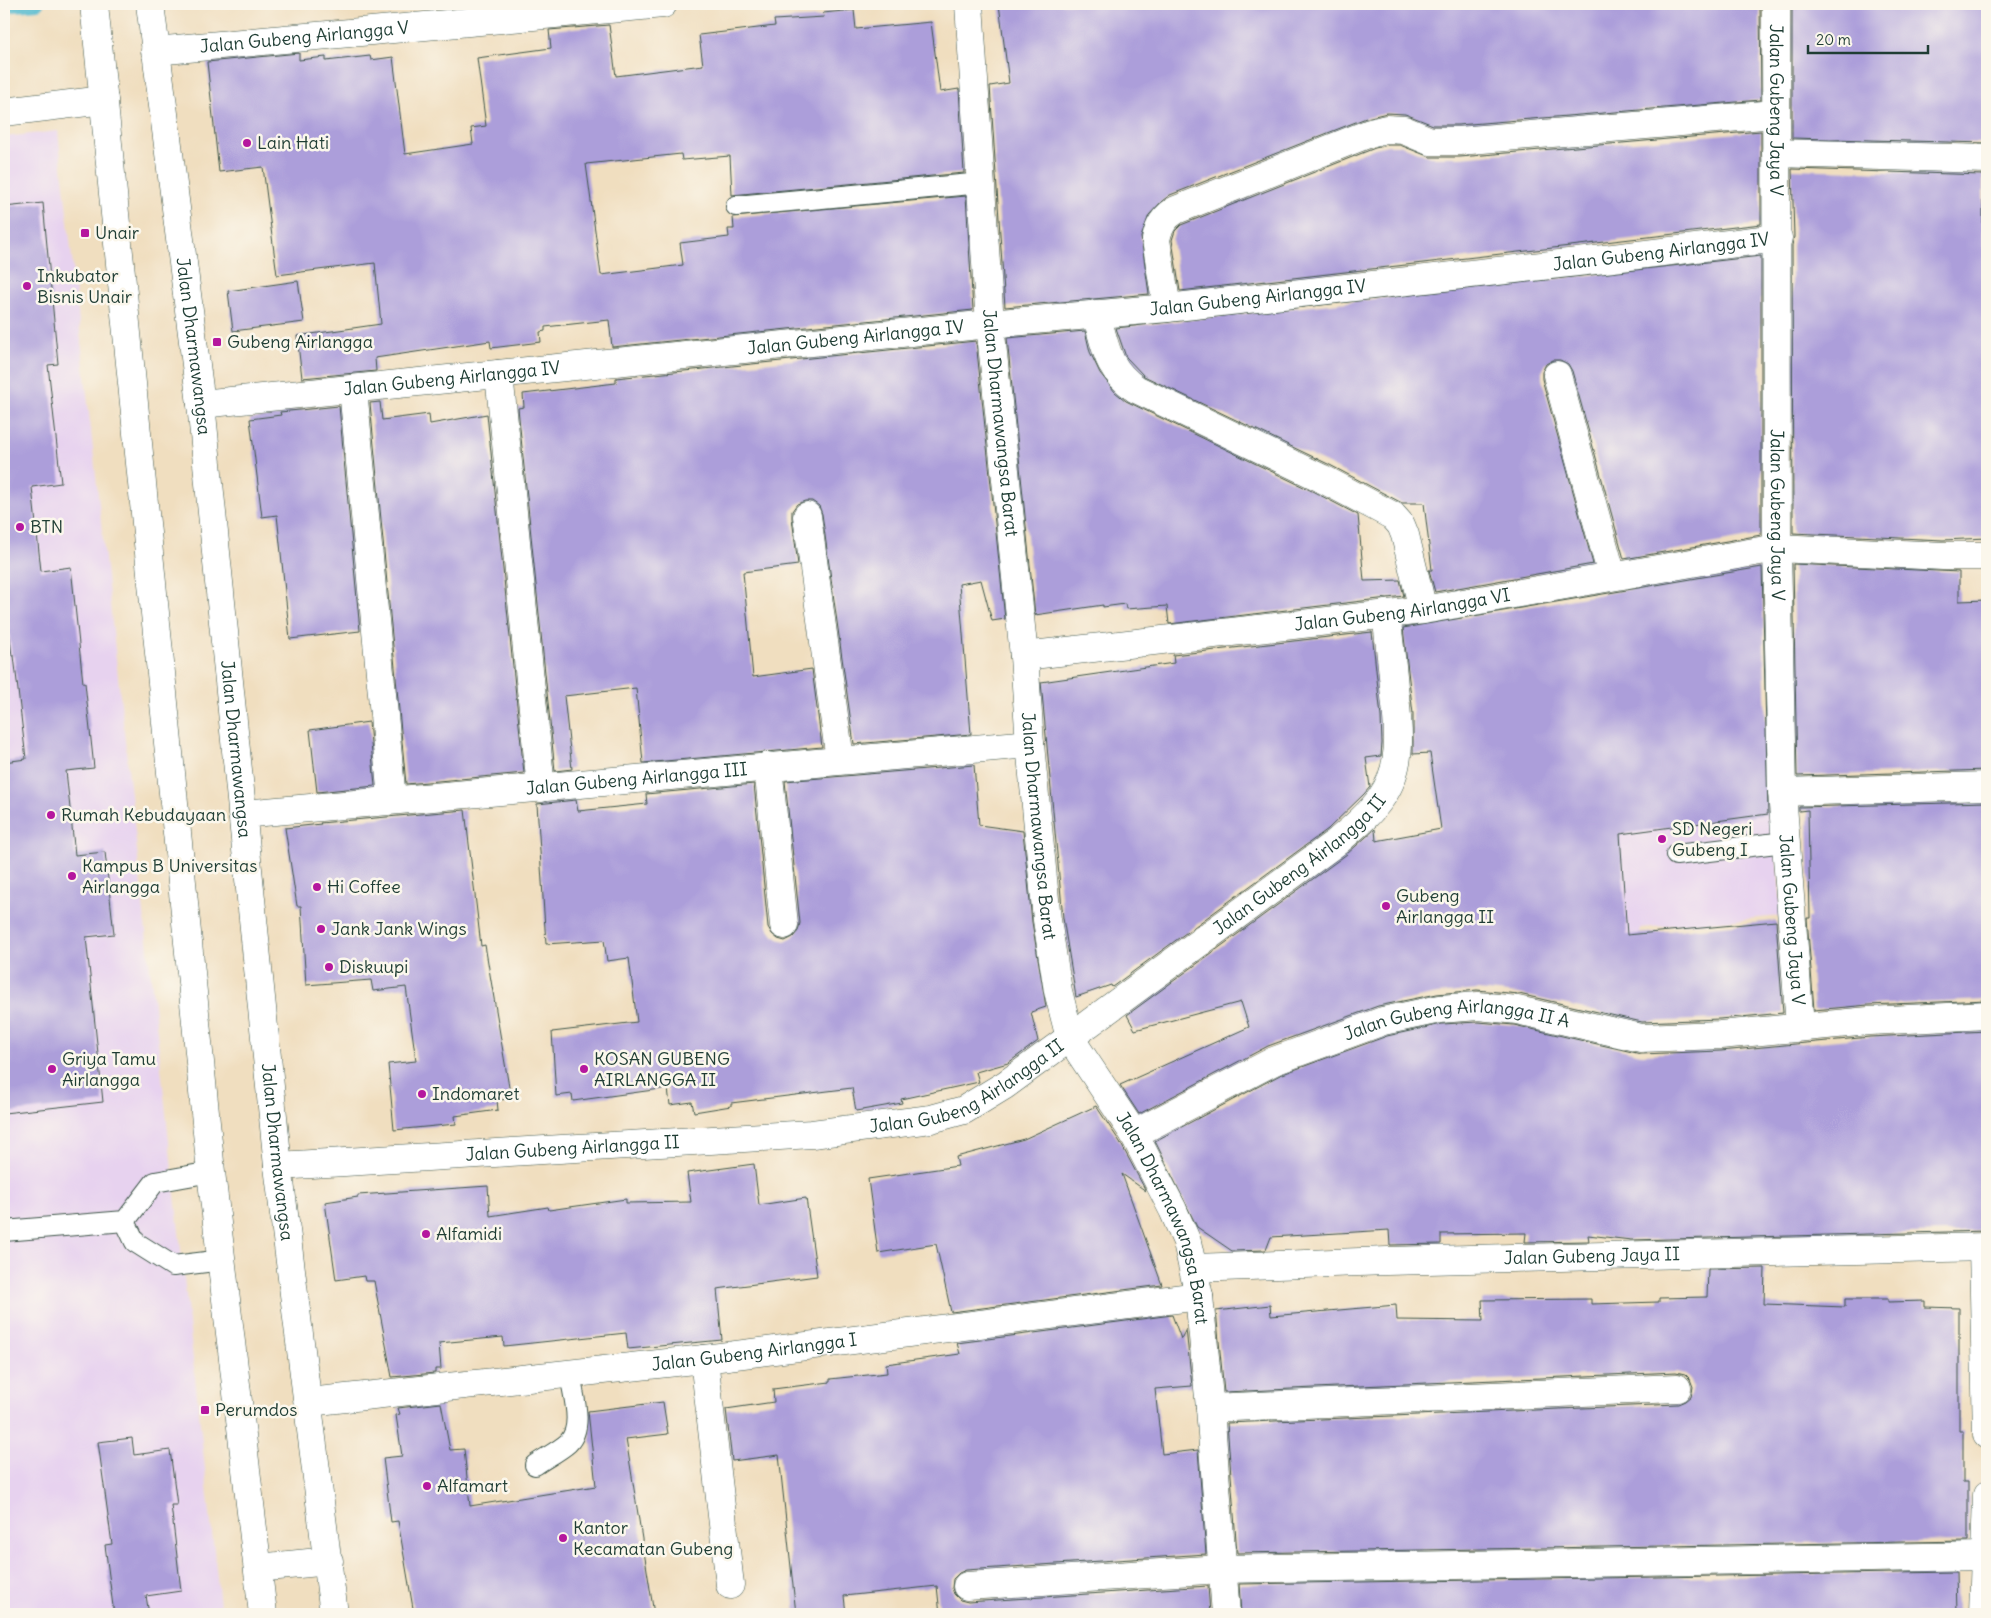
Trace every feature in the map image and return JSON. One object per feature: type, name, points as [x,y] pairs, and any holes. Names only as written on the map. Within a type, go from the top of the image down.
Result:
[{"type":"street","points":[[94,4],[211,1172],[223,1260],[263,1614]]},
{"type":"street","name":"Jalan Dharmawangsa","points":[[150,4],[201,404],[278,1166],[329,1561],[334,1614]]},
{"type":"street","name":"Jalan Gubeng Airlangga V","points":[[154,43],[663,4]]},
{"type":"street","name":"Jalan Dharmawangsa Barat","points":[[969,4],[990,324],[1024,656],[1030,744],[1047,920],[1058,991],[1070,1038],[1134,1134],[1174,1210],[1187,1242],[1199,1296],[1226,1614]]},
{"type":"street","name":"Jalan Gubeng Jaya V","points":[[1776,4],[1775,114],[1778,238],[1777,548],[1782,792],[1800,1026]]},
{"type":"street","points":[[4,112],[104,100]]},
{"type":"street","points":[[1168,308],[1156,240],[1158,231],[1166,217],[1176,210],[1370,133],[1386,129],[1404,130],[1430,141],[1459,141],[1775,114]]},
{"type":"street","points":[[1776,153],[1987,159]]},
{"type":"street","name":"Jalan Gubeng Airlangga IV","points":[[201,404],[990,324],[1168,308],[1778,238]]},
{"type":"street","points":[[1096,314],[1110,361],[1124,380],[1136,389],[1321,478],[1393,516],[1401,525],[1405,535],[1423,610]]},
{"type":"street","points":[[499,374],[541,788]]},
{"type":"street","points":[[1557,375],[1612,576]]},
{"type":"street","points":[[353,389],[392,799]]},
{"type":"street","points":[[807,516],[840,760]]},
{"type":"street","name":"Jalan Gubeng Airlangga VI","points":[[1024,656],[1423,610],[1777,548],[1943,556],[1987,556]]},
{"type":"street","name":"Jalan Gubeng Airlangga II","points":[[278,1166],[812,1134],[931,1120],[964,1110],[1005,1085],[1070,1038],[1338,841],[1365,818],[1382,797],[1396,765],[1398,751],[1398,728],[1386,614]]},
{"type":"street","name":"Jalan Gubeng Airlangga III","points":[[242,814],[392,799],[541,788],[768,766],[1030,744]]},
{"type":"street","points":[[768,766],[784,925]]},
{"type":"street","points":[[1782,792],[1987,786]]},
{"type":"street","name":"Jalan Gubeng Airlangga II A","points":[[1134,1134],[1274,1061],[1383,1021],[1440,1009],[1478,1006],[1517,1010],[1641,1038],[1720,1035],[1800,1026],[1987,1015]]},
{"type":"street","points":[[1985,1247],[1987,1435]]},
{"type":"street","name":"Jalan Gubeng Jaya II","points":[[1194,1268],[1387,1260],[1985,1247]]},
{"type":"street","name":"Jalan Gubeng Airlangga I","points":[[309,1402],[704,1359],[1199,1296]]},
{"type":"street","points":[[704,1359],[730,1585]]},
{"type":"street","points":[[1210,1408],[1677,1388]]},
{"type":"street","points":[[1983,1614],[1987,1495]]},
{"type":"street","points":[[967,1586],[1221,1569],[1985,1556]]},
{"type":"street","points":[[258,1568],[329,1561]]},
{"type":"lane","points":[[736,206],[982,183]]},
{"type":"lane","points":[[1676,855],[1785,842]]},
{"type":"lane","points":[[4,1231],[126,1221],[156,1182],[211,1172]]},
{"type":"lane","points":[[126,1221],[135,1242],[173,1266],[223,1260]]},
{"type":"lane","points":[[534,1465],[568,1442],[575,1429],[576,1410],[570,1373]]},
{"type":"shaded area","name":"Kampus B Universitas Airlangga","points":[[58,131],[221,1614],[4,1614],[4,137]]},
{"type":"shaded area","name":"SD Negeri Gubeng I","points":[[1619,726],[1766,745],[1782,916],[1640,928],[1640,940],[1557,946]]},
{"type":"building","points":[[999,4],[1760,4],[1761,100],[1458,125],[1433,125],[1405,114],[1387,113],[1366,118],[1170,195],[1162,201],[1149,215],[1141,237],[1149,294],[1005,307],[990,86],[1009,83]]},
{"type":"building","points":[[1792,4],[1987,4],[1987,143],[1792,138]]},
{"type":"building","points":[[854,10],[856,29],[931,22],[940,92],[959,89],[964,173],[732,195],[730,156],[682,160],[681,154],[586,164],[601,275],[683,265],[680,243],[729,237],[728,229],[734,229],[733,217],[966,196],[973,310],[612,347],[609,320],[545,327],[545,331],[540,332],[541,342],[491,348],[490,341],[375,358],[376,371],[302,378],[297,336],[381,324],[375,263],[277,275],[263,167],[219,172],[207,62],[299,53],[299,60],[326,57],[326,61],[370,56],[371,60],[393,57],[405,154],[473,144],[471,128],[486,126],[477,58],[551,48],[549,30],[609,25],[616,76],[703,65],[699,35],[775,26],[774,20],[824,17],[823,13]]},
{"type":"building","points":[[1761,131],[1761,224],[1180,291],[1172,240],[1175,231],[1181,225],[1375,148],[1400,145],[1430,157],[1460,157]]},
{"type":"building","points":[[1792,169],[1983,175],[1983,246],[1987,245],[1987,538],[1943,540],[1793,533],[1792,245],[1794,237]]},
{"type":"building","points":[[43,203],[58,364],[48,365],[61,483],[32,487],[41,571],[71,567],[83,683],[85,683],[94,768],[66,771],[75,855],[105,852],[114,934],[86,937],[103,1102],[4,1113],[4,762],[26,759],[4,588],[4,207]]},
{"type":"building","points":[[1761,256],[1761,535],[1624,559],[1572,371],[1568,364],[1560,360],[1553,360],[1546,364],[1542,372],[1542,379],[1593,564],[1435,592],[1429,570],[1432,570],[1424,503],[1402,503],[1328,464],[1144,376],[1126,357],[1116,328]]},
{"type":"building","points":[[298,281],[304,322],[233,331],[228,291]]},
{"type":"building","points":[[1085,331],[1090,352],[1100,373],[1115,392],[1126,401],[1358,515],[1364,581],[1400,580],[1404,596],[1169,624],[1167,606],[1126,609],[1125,604],[1103,607],[1103,605],[1035,615],[1007,338]]},
{"type":"building","points":[[976,341],[1005,619],[992,621],[981,580],[959,584],[971,734],[854,744],[822,514],[819,506],[812,501],[805,501],[797,504],[792,511],[798,565],[743,572],[753,677],[812,669],[822,747],[643,763],[636,688],[564,696],[572,769],[555,771],[518,408],[524,407],[523,394],[616,383],[616,378]]},
{"type":"building","points":[[380,402],[382,420],[429,414],[430,424],[487,414],[524,773],[406,784],[370,403]]},
{"type":"building","points":[[339,406],[360,631],[290,639],[277,515],[262,517],[250,419],[281,415],[280,412]]},
{"type":"building","points":[[1793,564],[1959,572],[1959,601],[1987,600],[1987,770],[1797,776]]},
{"type":"building","points":[[1762,567],[1768,814],[1620,834],[1627,935],[1776,921],[1783,1013],[1719,1019],[1642,1022],[1519,994],[1477,990],[1437,994],[1378,1006],[1268,1046],[1139,1114],[1120,1085],[1249,1027],[1241,1002],[1135,1030],[1127,1015],[1347,854],[1375,829],[1376,841],[1441,829],[1430,753],[1413,754],[1413,714],[1403,628]]},
{"type":"building","points":[[1372,632],[1382,743],[1381,756],[1366,758],[1370,787],[1328,829],[1112,987],[1111,985],[1076,997],[1063,918],[1041,682],[1174,663],[1173,655]]},
{"type":"building","points":[[369,722],[375,786],[317,792],[310,730]]},
{"type":"building","points":[[974,765],[979,825],[1023,831],[1032,922],[1046,1007],[1031,1012],[1038,1041],[1008,1063],[976,1072],[979,1082],[901,1099],[902,1103],[856,1111],[852,1088],[731,1103],[731,1106],[694,1112],[692,1102],[670,1105],[668,1088],[573,1101],[572,1094],[556,1096],[552,1032],[637,1022],[629,958],[607,961],[604,940],[546,944],[537,804],[576,800],[578,811],[647,804],[646,794],[754,784],[768,927],[778,939],[785,941],[793,937],[798,931],[800,923],[785,781]]},
{"type":"building","points":[[1987,802],[1987,1000],[1868,1005],[1814,1010],[1807,918],[1810,918],[1808,810],[1799,811],[1799,807]]},
{"type":"building","points":[[465,810],[481,946],[485,945],[511,1099],[497,1100],[498,1110],[455,1116],[456,1124],[394,1130],[388,1064],[416,1061],[406,987],[373,991],[371,980],[306,985],[301,906],[297,906],[285,828]]},
{"type":"building","points":[[1478,1022],[1514,1025],[1641,1054],[1721,1051],[1870,1037],[1987,1031],[1987,1231],[1631,1240],[1588,1235],[1589,1241],[1525,1242],[1526,1233],[1441,1234],[1441,1244],[1390,1245],[1389,1230],[1271,1237],[1266,1250],[1232,1251],[1197,1227],[1155,1141],[1280,1075],[1387,1036],[1442,1024]]},
{"type":"building","points":[[1096,1106],[1120,1142],[1146,1191],[1122,1174],[1162,1285],[951,1312],[936,1244],[878,1253],[868,1179],[958,1166],[956,1157],[1024,1139]]},
{"type":"building","points":[[754,1164],[759,1205],[806,1198],[817,1276],[717,1289],[722,1340],[628,1349],[626,1333],[504,1346],[503,1337],[439,1343],[441,1369],[435,1369],[435,1373],[392,1377],[374,1281],[365,1281],[364,1276],[336,1280],[325,1202],[358,1197],[358,1195],[488,1186],[490,1216],[548,1207],[549,1210],[626,1199],[626,1203],[691,1202],[687,1173]]},
{"type":"building","points":[[1765,1268],[1764,1304],[1845,1307],[1845,1299],[1888,1299],[1888,1302],[1925,1301],[1925,1307],[1959,1308],[1959,1431],[1963,1431],[1963,1482],[1968,1482],[1968,1541],[1237,1553],[1227,1423],[1678,1404],[1691,1396],[1693,1387],[1690,1379],[1685,1374],[1676,1372],[1224,1392],[1216,1311],[1270,1305],[1271,1316],[1396,1305],[1397,1320],[1483,1321],[1482,1300],[1591,1299],[1591,1304],[1659,1302],[1659,1298],[1707,1297],[1708,1269]]},
{"type":"building","points":[[1172,1315],[1181,1339],[1186,1329],[1192,1386],[1155,1389],[1162,1454],[1198,1450],[1206,1554],[966,1570],[959,1573],[953,1579],[952,1588],[954,1594],[960,1600],[968,1602],[1208,1586],[1210,1614],[940,1614],[937,1586],[844,1596],[846,1614],[796,1614],[779,1455],[732,1461],[726,1409],[774,1402],[773,1389],[830,1382],[830,1379],[887,1373],[886,1364],[960,1354],[957,1343]]},
{"type":"building","points":[[663,1402],[668,1434],[626,1439],[654,1614],[414,1614],[398,1521],[391,1522],[383,1458],[402,1456],[396,1415],[400,1414],[398,1408],[441,1403],[450,1450],[464,1449],[470,1506],[596,1486],[588,1411]]},
{"type":"building","points":[[132,1438],[134,1455],[170,1450],[177,1505],[171,1505],[181,1591],[146,1596],[149,1614],[114,1614],[105,1545],[112,1544],[98,1442]]},
{"type":"building","points":[[1956,1572],[1957,1614],[1241,1614],[1239,1584]]},
{"type":"waterway","points":[[4,7],[38,4]]},
{"type":"place","name":"Lain Hati","points":[[247,143]]},
{"type":"place","name":"Unair","points":[[85,233]]},
{"type":"place","name":"Inkubator Bisnis Unair","points":[[27,286]]},
{"type":"place","name":"Gubeng Airlangga","points":[[217,342]]},
{"type":"place","name":"BTN","points":[[20,527]]},
{"type":"place","name":"Rumah Kebudayaan","points":[[51,815]]},
{"type":"place","name":"SD Negeri Gubeng I","points":[[1662,839]]},
{"type":"place","name":"Kampus B Universitas Airlangga","points":[[72,876]]},
{"type":"place","name":"Hi Coffee","points":[[317,887]]},
{"type":"place","name":"Gubeng Airlangga II","points":[[1386,906]]},
{"type":"place","name":"Jank Jank Wings","points":[[321,929]]},
{"type":"place","name":"Diskuupi","points":[[329,967]]},
{"type":"place","name":"Griya Tamu Airlangga","points":[[52,1069]]},
{"type":"place","name":"KOSAN GUBENG AIRLANGGA II","points":[[584,1069]]},
{"type":"place","name":"Indomaret","points":[[422,1094]]},
{"type":"place","name":"Alfamidi","points":[[426,1234]]},
{"type":"place","name":"Perumdos","points":[[205,1410]]},
{"type":"place","name":"Alfamart","points":[[427,1486]]},
{"type":"place","name":"Kantor Kecamatan Gubeng","points":[[563,1538]]}]
